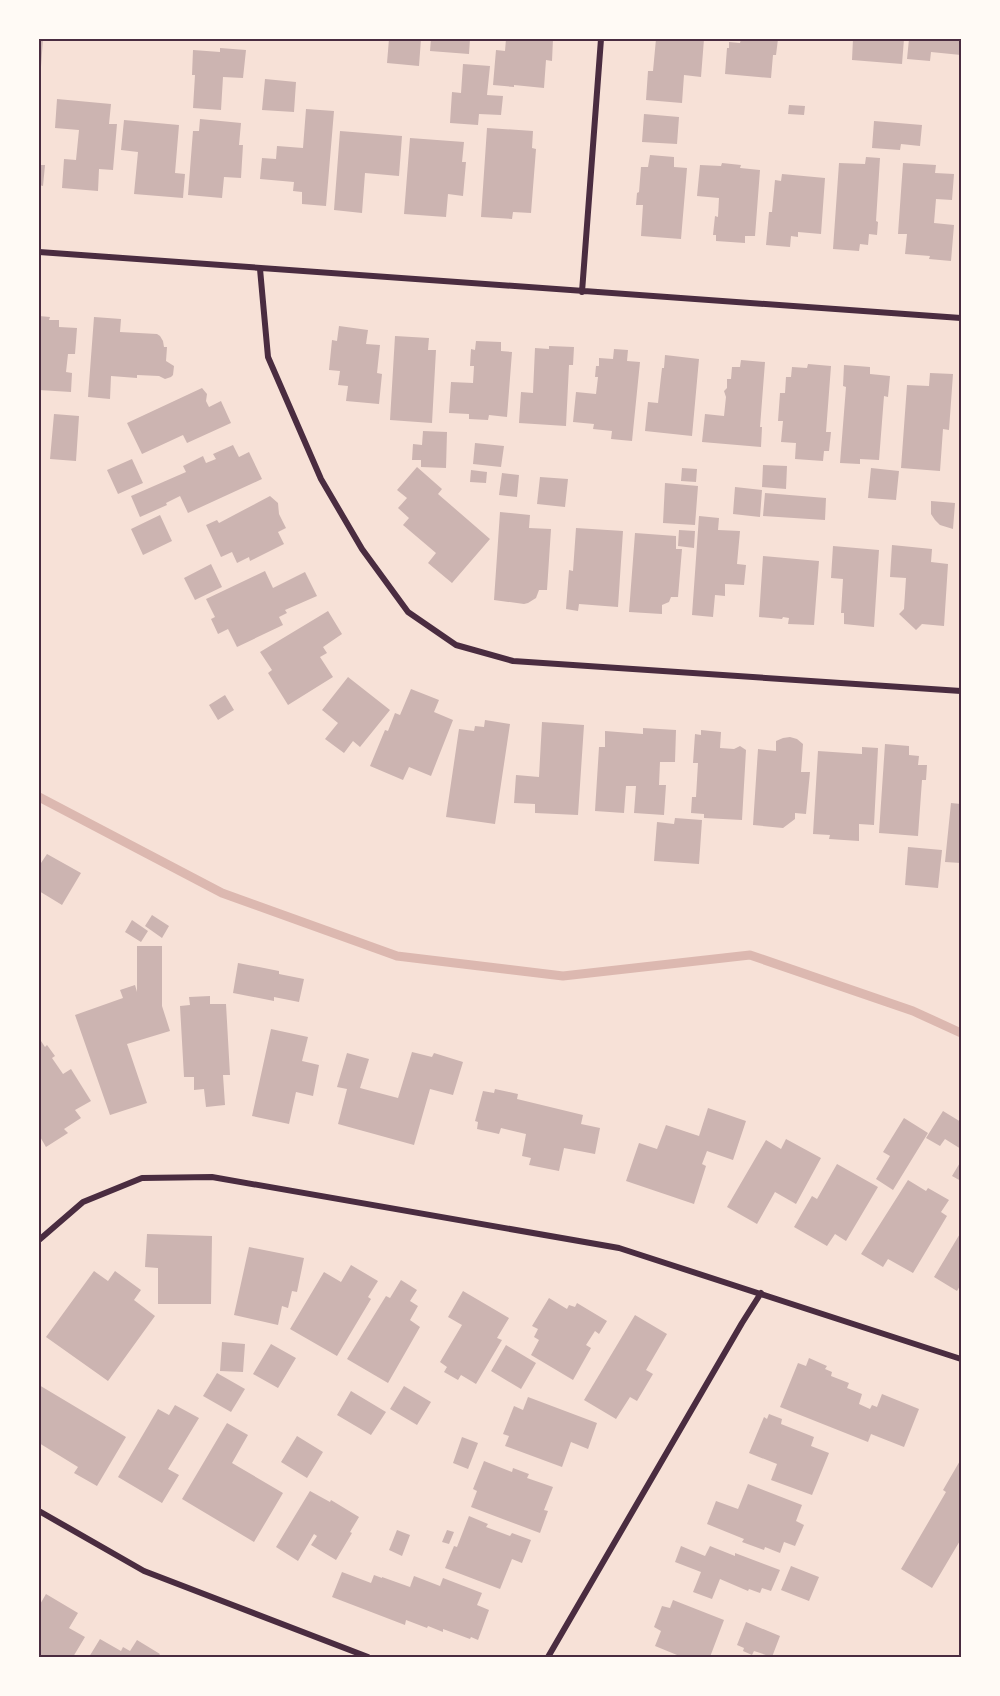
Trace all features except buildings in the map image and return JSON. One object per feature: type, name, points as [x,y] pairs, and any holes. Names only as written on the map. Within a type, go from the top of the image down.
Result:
[{"type":"street","points":[[582,292],[601,39]]},
{"type":"street","points":[[39,252],[961,318]]},
{"type":"street","points":[[260,269],[268,357],[321,479],[362,549],[408,612],[456,645],[513,661],[961,692]]},
{"type":"street","points":[[39,1240],[83,1202],[142,1178],[212,1177],[619,1248],[961,1359]]},
{"type":"street","points":[[548,1657],[761,1293]]},
{"type":"street","points":[[39,1511],[144,1571],[368,1657]]},
{"type":"waterway","points":[[39,797],[222,893],[397,956],[563,976],[750,955],[913,1011],[961,1033]]}]
